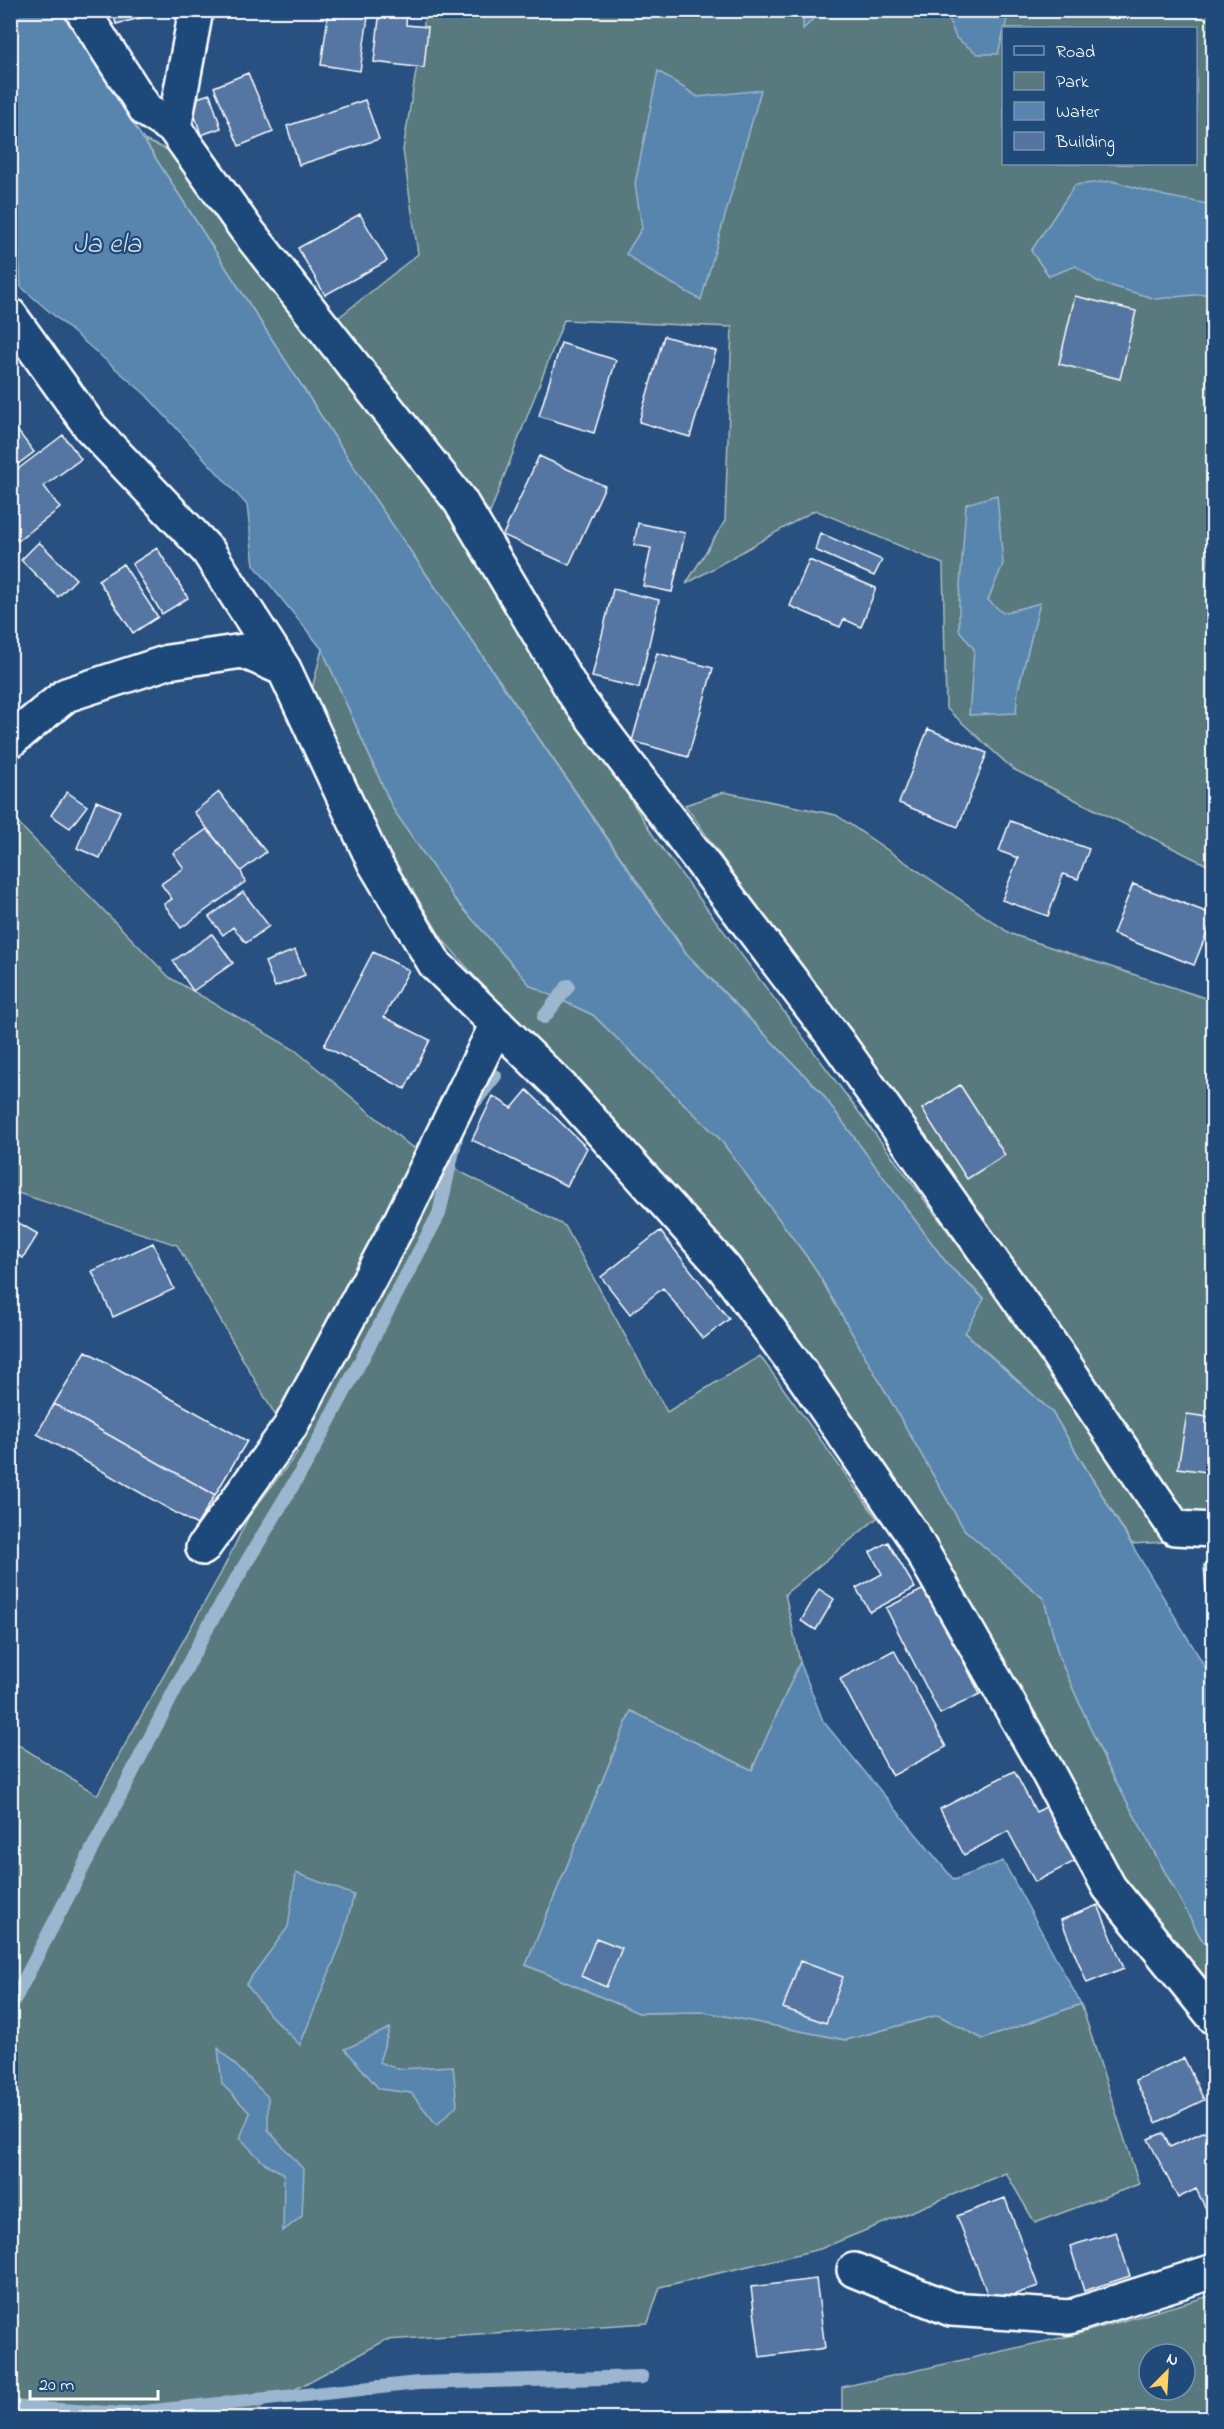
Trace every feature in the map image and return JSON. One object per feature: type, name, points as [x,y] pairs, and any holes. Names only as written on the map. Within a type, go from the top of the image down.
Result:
[{"type":"street","points":[[82,10],[146,110],[174,128],[246,229],[460,501],[576,696],[837,1041],[1056,1352],[1174,1528],[1214,1530]]},
{"type":"street","points":[[174,128],[196,10]]},
{"type":"street","points":[[10,315],[91,428],[208,551],[284,669],[374,862],[435,964],[562,1088],[724,1268],[802,1374],[912,1534],[1046,1768],[1109,1887],[1214,2017]]},
{"type":"street","points":[[10,741],[66,694],[168,662],[243,651],[284,669]]},
{"type":"street","points":[[203,1548],[290,1427],[401,1220],[496,1024]]},
{"type":"street","points":[[854,2270],[951,2309],[1070,2317],[1214,2271]]},
{"type":"green space","points":[[426,11],[1213,11],[1214,459],[1206,587],[1214,589],[1213,868],[1013,769],[946,708],[943,564],[815,510],[686,584],[725,521],[732,327],[564,320],[490,513],[338,318],[418,254],[403,150]]},
{"type":"green space","points":[[144,140],[173,152],[461,531],[658,843],[1179,1541],[1132,1544],[1052,1412],[965,1332],[984,1298],[948,1265],[820,1091],[687,954],[368,489]]},
{"type":"green space","points":[[322,649],[393,809],[454,898],[531,986],[593,1015],[720,1139],[813,1265],[964,1529],[1044,1599],[1059,1657],[1106,1763],[1202,1940],[1213,1951],[1213,1996],[1129,1890],[765,1304],[588,1089],[484,987],[443,940],[386,847],[311,693]]},
{"type":"green space","points":[[724,792],[836,815],[1011,934],[1205,998],[1213,980],[1213,1513],[1177,1515],[1045,1317],[685,805]]},
{"type":"green space","points":[[10,815],[170,978],[295,1050],[409,1145],[565,1226],[667,1412],[760,1356],[877,1518],[785,1594],[800,1662],[752,1770],[631,1711],[526,1965],[639,2013],[705,2012],[846,2040],[938,2015],[983,2039],[1081,2004],[1139,2184],[1035,2223],[1006,2173],[820,2249],[660,2287],[648,2323],[386,2340],[242,2418],[11,2418],[11,1740],[97,1795],[221,1573],[249,1516],[297,1453],[177,1245],[18,1193],[11,1197]]},
{"type":"green space","points":[[1213,2295],[1213,2418],[842,2418],[842,2387],[1074,2335]]},
{"type":"water","name":"Ja ela","points":[[11,10],[61,11],[368,489],[686,954],[820,1091],[948,1265],[984,1299],[965,1333],[1052,1412],[1213,1680],[1213,1951],[1202,1940],[1106,1763],[1059,1657],[1044,1599],[964,1529],[813,1265],[720,1139],[593,1015],[531,986],[454,898],[393,809],[322,649],[254,565],[247,505],[145,394],[21,287],[17,229],[10,211]]},
{"type":"water","points":[[803,10],[822,10],[822,11],[803,29]]},
{"type":"water","points":[[946,11],[1009,11],[1005,27],[1002,27],[998,54],[978,54],[956,38]]},
{"type":"water","points":[[658,71],[698,97],[761,90],[701,300],[646,269],[626,254],[642,228],[635,184]]},
{"type":"water","points":[[1112,181],[1165,196],[1213,205],[1213,293],[1156,299],[1098,282],[1076,266],[1049,276],[1031,251],[1075,185]]},
{"type":"water","points":[[997,495],[1003,564],[988,600],[1003,613],[1040,603],[1018,690],[1016,713],[969,715],[974,649],[959,630],[966,504]]},
{"type":"water","points":[[800,1662],[823,1721],[954,1880],[1003,1861],[1081,2004],[983,2039],[938,2015],[846,2040],[705,2012],[639,2013],[526,1965],[631,1711],[752,1770]]},
{"type":"water","points":[[296,1873],[354,1895],[342,1941],[300,2045],[271,2016],[246,1984],[288,1927]]},
{"type":"water","points":[[390,2028],[379,2062],[398,2069],[453,2066],[457,2105],[437,2125],[411,2093],[379,2089],[345,2049]]},
{"type":"water","points":[[218,2048],[268,2097],[268,2130],[304,2170],[302,2216],[283,2231],[284,2174],[264,2163],[240,2138],[250,2113],[222,2084]]},
{"type":"building","points":[[113,10],[156,10],[157,14],[116,24]]},
{"type":"building","points":[[329,10],[369,10],[360,71],[321,65]]},
{"type":"building","points":[[380,10],[407,10],[406,25],[428,27],[424,68],[374,62]]},
{"type":"building","points":[[248,73],[273,132],[239,146],[214,87]]},
{"type":"building","points":[[210,94],[221,128],[201,135],[190,100]]},
{"type":"building","points":[[365,100],[379,139],[299,165],[287,126]]},
{"type":"building","points":[[360,214],[387,261],[325,295],[298,248]]},
{"type":"building","points":[[1075,296],[1136,311],[1120,379],[1059,364]]},
{"type":"building","points":[[664,336],[716,351],[690,437],[639,422]]},
{"type":"building","points":[[561,343],[616,360],[594,433],[539,416]]},
{"type":"building","points":[[10,421],[34,452],[10,470]]},
{"type":"building","points":[[63,435],[81,459],[44,486],[60,508],[18,541],[10,531],[10,475]]},
{"type":"building","points":[[539,456],[605,486],[569,565],[503,535]]},
{"type":"building","points":[[638,523],[685,533],[672,592],[643,586],[651,548],[634,545]]},
{"type":"building","points":[[820,533],[882,560],[874,576],[815,550]]},
{"type":"building","points":[[39,542],[76,579],[58,597],[21,560]]},
{"type":"building","points":[[157,548],[188,598],[162,614],[132,564]]},
{"type":"building","points":[[809,560],[876,588],[861,627],[844,619],[840,627],[790,606]]},
{"type":"building","points":[[123,564],[158,617],[133,633],[98,580]]},
{"type":"building","points":[[10,569],[16,580],[10,583]]},
{"type":"building","points":[[613,589],[659,600],[639,688],[592,677]]},
{"type":"building","points":[[657,653],[713,668],[688,757],[632,741]]},
{"type":"building","points":[[928,729],[987,753],[958,827],[899,803]]},
{"type":"building","points":[[67,792],[87,806],[70,828],[51,815]]},
{"type":"building","points":[[219,792],[266,852],[241,871],[194,812]]},
{"type":"building","points":[[96,801],[120,811],[100,858],[77,848]]},
{"type":"building","points":[[1010,821],[1089,849],[1078,879],[1063,874],[1048,916],[1002,900],[1018,858],[999,851]]},
{"type":"building","points":[[207,829],[241,871],[245,882],[181,928],[164,904],[172,899],[161,884],[184,868],[173,853]]},
{"type":"building","points":[[1133,884],[1214,915],[1194,965],[1113,934]]},
{"type":"building","points":[[243,892],[269,926],[246,943],[233,927],[223,935],[209,917]]},
{"type":"building","points":[[212,934],[233,963],[193,991],[173,961]]},
{"type":"building","points":[[295,950],[305,975],[275,987],[265,962]]},
{"type":"building","points":[[373,952],[409,970],[384,1017],[430,1040],[405,1089],[324,1046]]},
{"type":"building","points":[[960,1085],[1005,1155],[967,1179],[922,1109]]},
{"type":"building","points":[[527,1090],[587,1148],[567,1186],[472,1140],[493,1096],[512,1108]]},
{"type":"building","points":[[10,1218],[38,1234],[23,1258],[10,1251]]},
{"type":"building","points":[[660,1231],[729,1319],[703,1339],[663,1288],[630,1314],[601,1277]]},
{"type":"building","points":[[153,1243],[174,1289],[113,1317],[92,1271]]},
{"type":"building","points":[[86,1351],[247,1441],[215,1495],[54,1404]]},
{"type":"building","points":[[54,1404],[215,1495],[197,1525],[37,1434]]},
{"type":"building","points":[[1187,1414],[1214,1418],[1214,1473],[1178,1468]]},
{"type":"building","points":[[888,1542],[915,1588],[870,1612],[856,1588],[882,1574],[870,1552]]},
{"type":"building","points":[[1204,1565],[1214,1565],[1214,1592],[1206,1592]]},
{"type":"building","points":[[926,1588],[980,1694],[940,1714],[886,1608]]},
{"type":"building","points":[[819,1589],[834,1599],[816,1630],[801,1621]]},
{"type":"building","points":[[894,1650],[946,1747],[892,1776],[840,1679]]},
{"type":"building","points":[[1014,1771],[1036,1812],[1050,1805],[1079,1859],[1035,1882],[1008,1831],[964,1855],[940,1809]]},
{"type":"building","points":[[1098,1905],[1124,1968],[1087,1983],[1061,1920]]},
{"type":"building","points":[[596,1938],[622,1948],[606,1987],[581,1976]]},
{"type":"building","points":[[800,1961],[843,1977],[826,2023],[783,2008]]},
{"type":"building","points":[[1184,2058],[1204,2100],[1156,2123],[1135,2080]]},
{"type":"building","points":[[1214,2127],[1214,2225],[1196,2189],[1178,2198],[1148,2139],[1163,2133],[1170,2147]]},
{"type":"building","points":[[1005,2198],[1038,2286],[991,2303],[957,2216]]},
{"type":"building","points":[[1116,2232],[1130,2276],[1084,2291],[1070,2246]]},
{"type":"building","points":[[816,2279],[825,2348],[760,2357],[751,2287]]},
{"type":"waterway","points":[[544,1017],[568,986]]},
{"type":"waterway","points":[[469,1109],[495,1076]]},
{"type":"waterway","points":[[10,2008],[207,1628],[308,1460],[439,1214],[456,1137]]},
{"type":"waterway","points":[[10,2407],[125,2414],[418,2383],[642,2377]]}]
